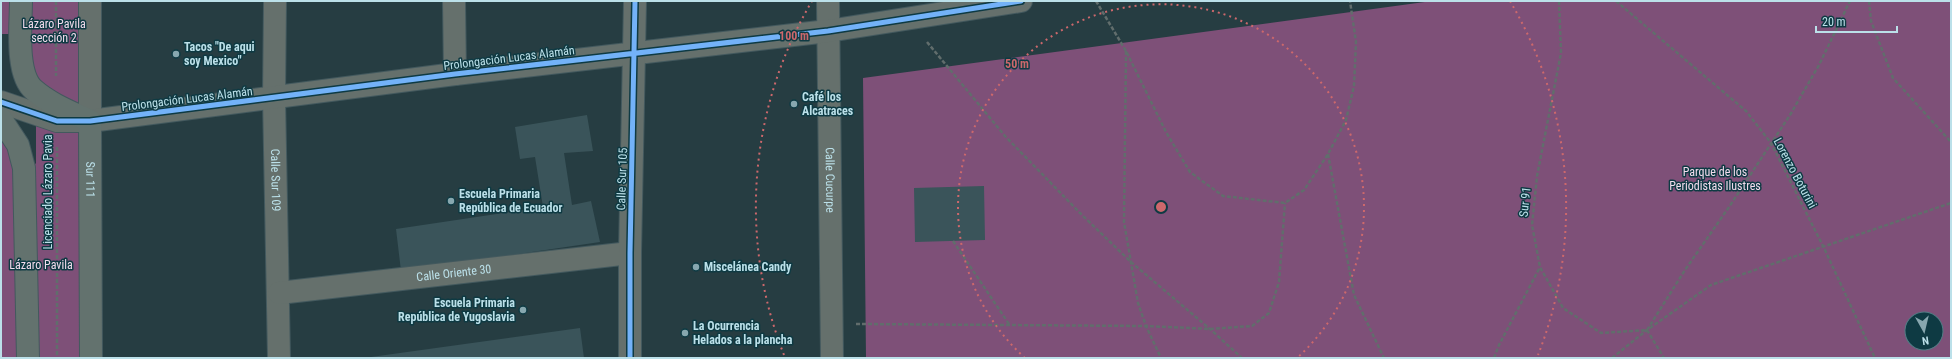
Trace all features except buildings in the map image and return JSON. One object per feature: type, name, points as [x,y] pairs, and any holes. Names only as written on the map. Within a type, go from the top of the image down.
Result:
[{"type":"street","points":[[21,1],[22,58],[24,76],[33,89],[56,113]]},
{"type":"street","name":"Sur 111","points":[[90,1],[91,358]]},
{"type":"street","name":"Calle Sur 109","points":[[275,1],[274,98],[280,358]]},
{"type":"street","points":[[454,1],[455,74]]},
{"type":"street","name":"Calle Sur 105","points":[[630,358],[630,253],[635,1]]},
{"type":"street","name":"Calle Cucurpe","points":[[828,1],[832,358]]},
{"type":"street","name":"Prolongación Lucas Alamán","points":[[90,121],[635,52],[828,31],[908,19],[970,5],[1021,1]]},
{"type":"street","points":[[1,102],[90,121]]},
{"type":"street","points":[[1,119],[18,145],[24,168],[28,358]]},
{"type":"street","name":"Calle Oriente 30","points":[[279,293],[630,253]]},
{"type":"path","points":[[1096,1],[1126,51],[1166,132],[1190,172],[1223,196],[1285,203],[1304,190],[1328,154],[1346,120],[1354,86],[1356,42],[1350,1]]},
{"type":"path","points":[[1647,330],[1685,270],[1790,115],[1819,65],[1850,1]]},
{"type":"path","points":[[1869,1],[1871,21],[1893,78],[1951,142]]},
{"type":"path","points":[[908,19],[1005,136],[1131,262],[1242,358]]},
{"type":"path","points":[[1126,51],[1124,222],[1138,303],[1146,326],[1161,358]]},
{"type":"path","points":[[1328,154],[1354,295],[1384,358]]},
{"type":"path","points":[[831,324],[1146,326],[1210,329],[1252,326],[1269,313],[1279,282],[1285,203]]},
{"type":"path","points":[[1612,358],[1647,330],[1711,285],[1824,248],[1951,203]]},
{"type":"path","points":[[953,241],[1009,325]]},
{"type":"path","points":[[1494,358],[1499,345],[1540,267]]},
{"type":"path","points":[[1647,330],[1664,358]]},
{"type":"green space","points":[[1,1],[10,1],[10,34],[1,34]]},
{"type":"green space","name":"Lázaro Pavila","points":[[30,1],[78,1],[80,358],[1,358],[1,140],[36,164],[36,73],[30,61]]},
{"type":"green space","name":"Parque de los Periodistas Ilustres","points":[[1432,1],[1951,1],[1951,358],[866,358],[863,78]]},
{"type":"cycle path","points":[[630,358],[630,253],[635,1]]},
{"type":"cycle path","points":[[1,102],[57,121],[90,121],[455,74],[828,31],[1021,1]]},
{"type":"place","name":"Tacos \"De aqui soy Mexico\"","points":[[176,54]]},
{"type":"place","name":"Café los Alcatraces","points":[[794,104]]},
{"type":"place","name":"Escuela Primaria República de Ecuador","points":[[451,201]]},
{"type":"place","name":"Miscelánea Candy","points":[[696,267]]},
{"type":"place","name":"Escuela Primaria República de Yugoslavia","points":[[523,310]]},
{"type":"place","name":"La Ocurrencia Helados a la plancha","points":[[685,333]]},
{"type":"park label","name":"Lázaro Pavila sección 2","points":[[54,31]]}]
